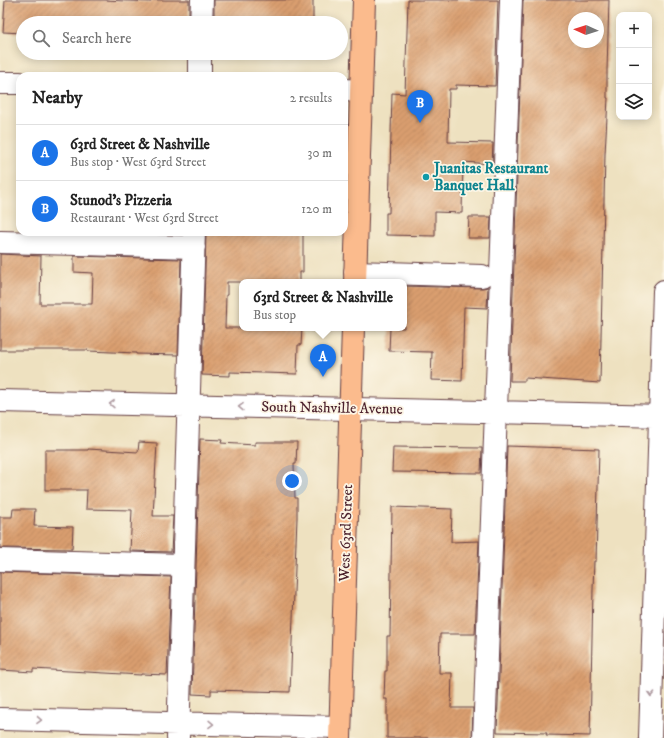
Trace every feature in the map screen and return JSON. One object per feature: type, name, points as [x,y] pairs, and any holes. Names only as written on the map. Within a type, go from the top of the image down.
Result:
[{"type":"main road","points":[[355,277],[352,91],[364,0]]},
{"type":"main road","name":"West 63rd Street","points":[[340,733],[353,331]]},
{"type":"street","points":[[201,16],[202,0]]},
{"type":"street","points":[[484,738],[511,0]]},
{"type":"street","points":[[200,60],[200,72]]},
{"type":"street","points":[[0,83],[16,83]]},
{"type":"street","points":[[0,242],[194,239],[190,405],[178,731]]},
{"type":"street","points":[[355,277],[482,276]]},
{"type":"street","points":[[650,738],[662,416],[664,291]]},
{"type":"street","name":"South Nashville Avenue","points":[[0,401],[662,416]]},
{"type":"street","points":[[0,560],[183,565]]},
{"type":"street","points":[[0,719],[178,731],[340,733]]},
{"type":"building","points":[[5,0],[105,0],[151,2],[151,0],[189,0],[189,16],[16,16],[16,33],[3,32]]},
{"type":"building","points":[[214,0],[313,0],[313,16],[214,16]]},
{"type":"building","points":[[408,0],[498,0],[495,86],[456,85],[456,89],[449,89],[448,142],[493,143],[492,164],[463,162],[462,213],[435,212],[435,236],[386,235],[386,213],[389,213],[392,93],[405,94]]},
{"type":"building","points":[[523,0],[609,0],[607,70],[608,98],[605,154],[600,383],[525,378],[525,381],[510,381]]},
{"type":"building","points":[[469,217],[491,217],[490,238],[468,238]]},
{"type":"building","points":[[206,236],[303,236],[303,272],[300,272],[300,279],[239,279],[239,282],[227,282],[226,295],[225,328],[239,328],[239,331],[302,331],[301,345],[298,345],[297,374],[230,372],[230,376],[202,375]]},
{"type":"building","points":[[0,254],[41,256],[40,304],[92,304],[93,273],[74,272],[74,256],[181,259],[178,355],[136,354],[88,350],[0,350]]},
{"type":"building","points":[[407,286],[488,287],[487,308],[464,307],[462,381],[431,380],[432,352],[389,351],[390,331],[407,331]]},
{"type":"building","points":[[200,439],[222,440],[221,443],[255,445],[255,442],[297,442],[296,464],[294,464],[297,518],[290,692],[211,690],[211,695],[192,694]]},
{"type":"building","points":[[139,442],[157,443],[153,516],[173,516],[171,552],[130,551],[132,510],[86,509],[87,490],[45,490],[45,450],[88,449],[138,452]]},
{"type":"building","points":[[507,446],[599,449],[596,561],[594,561],[593,589],[590,736],[497,732]]},
{"type":"building","points":[[393,447],[482,448],[481,473],[392,472]]},
{"type":"building","points":[[392,507],[452,509],[451,542],[479,541],[475,634],[440,634],[439,673],[452,673],[451,708],[473,708],[472,738],[387,738],[387,699],[384,699],[385,671],[387,671],[387,636],[390,636]]},
{"type":"building","points":[[13,509],[35,509],[34,526],[73,527],[72,549],[0,548],[0,517],[12,517]]},
{"type":"building","points":[[0,572],[171,577],[167,675],[33,669],[33,672],[0,670]]},
{"type":"place","name":"Stunod's Pizzeria","points":[[420,123]]},
{"type":"place","name":"Juanitas Restaurant Banquet Hall","points":[[426,177]]},
{"type":"place","name":"63rd Street & Nashville","points":[[323,377]]}]
